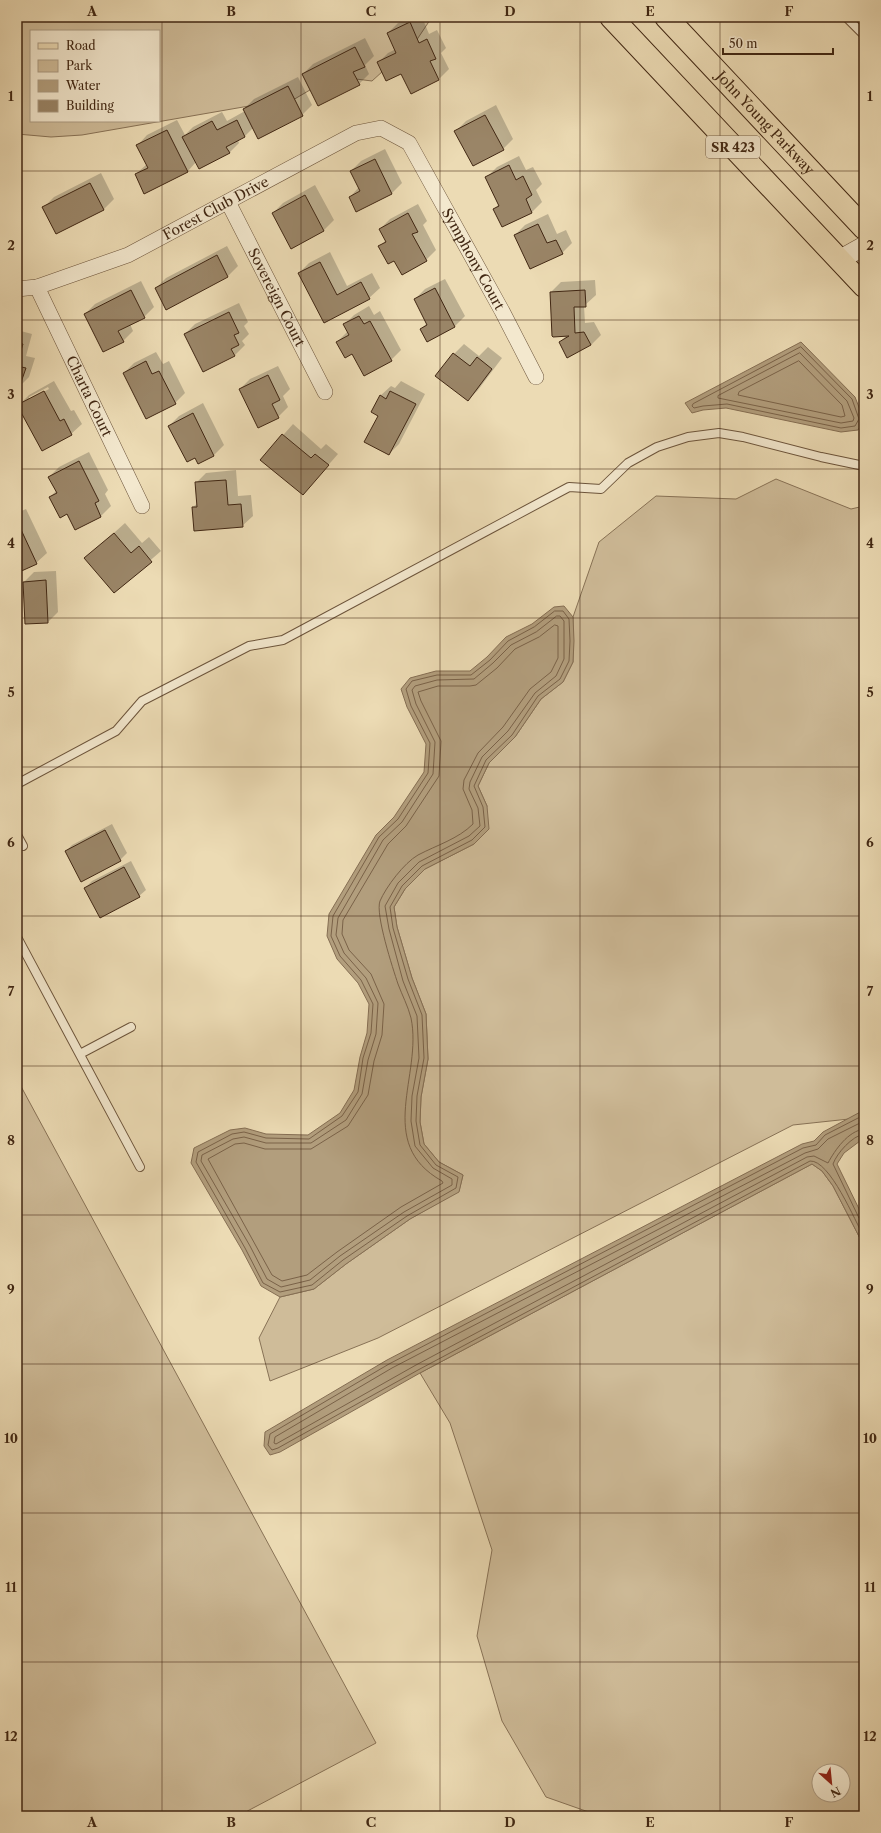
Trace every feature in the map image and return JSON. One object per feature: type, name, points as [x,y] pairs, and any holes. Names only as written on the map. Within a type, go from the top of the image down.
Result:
[{"type":"main road","name":"SR 423","points":[[611,17],[864,286]]},
{"type":"main road","name":"John Young Parkway","points":[[666,17],[864,228]]},
{"type":"street","name":"Forest Club Drive","points":[[17,289],[37,287],[128,255],[356,133],[381,128],[409,143]]},
{"type":"street","name":"Symphony Court","points":[[409,143],[502,311],[536,376]]},
{"type":"street","name":"Sovereign Court","points":[[228,202],[325,392]]},
{"type":"street","points":[[839,260],[864,246]]},
{"type":"street","name":"Charta Court","points":[[37,287],[142,506]]},
{"type":"lane","points":[[846,17],[864,36]]},
{"type":"lane","points":[[17,784],[116,731],[142,701],[249,646],[282,640],[569,487],[601,489],[628,463],[657,447],[688,436],[719,433],[743,437],[828,459],[864,466]]},
{"type":"lane","points":[[17,836],[23,846]]},
{"type":"lane","points":[[17,937],[140,1168]]},
{"type":"lane","points":[[80,1054],[131,1027]]},
{"type":"green space","points":[[17,17],[432,17],[416,41],[372,81],[340,77],[315,87],[281,107],[249,106],[160,121],[160,30],[30,30],[30,122],[157,122],[82,135],[51,137],[17,134]]},
{"type":"green space","points":[[776,479],[851,509],[864,506],[864,1110],[849,1119],[793,1125],[378,1338],[270,1381],[259,1338],[280,1297],[314,1289],[346,1264],[410,1219],[459,1191],[463,1175],[439,1162],[424,1144],[420,1122],[421,1097],[428,1059],[426,1014],[412,978],[397,927],[394,907],[405,889],[425,869],[474,844],[487,806],[478,786],[489,763],[515,737],[541,699],[563,682],[573,662],[573,617],[599,542],[656,496],[736,499]]},
{"type":"green space","points":[[17,1079],[376,1743],[238,1816],[17,1816]]},
{"type":"green space","points":[[812,1164],[822,1171],[833,1186],[864,1246],[864,1816],[600,1816],[546,1797],[502,1721],[477,1636],[492,1550],[450,1423],[420,1373]]},
{"type":"water","points":[[801,342],[855,397],[864,420],[858,430],[841,432],[726,408],[703,410],[692,413],[685,403]]},
{"type":"water","points":[[564,606],[573,617],[573,662],[563,682],[541,699],[515,737],[489,763],[478,786],[487,806],[489,829],[474,844],[425,869],[405,889],[394,907],[397,927],[412,978],[426,1014],[428,1059],[421,1097],[420,1122],[424,1144],[439,1162],[463,1175],[459,1192],[410,1219],[346,1264],[314,1289],[280,1297],[261,1286],[242,1250],[191,1163],[194,1148],[230,1130],[245,1128],[266,1134],[308,1135],[340,1113],[354,1090],[360,1057],[367,1033],[369,1004],[358,983],[337,959],[327,936],[329,914],[376,835],[394,817],[424,772],[426,744],[407,707],[401,689],[410,678],[436,671],[470,671],[487,657],[506,637],[532,624],[554,607]]},
{"type":"water","points":[[864,1110],[864,1138],[844,1153],[837,1164],[864,1219],[864,1246],[833,1186],[822,1171],[812,1164],[420,1373],[280,1452],[270,1455],[264,1446],[265,1432],[387,1360],[802,1144],[814,1141],[823,1132]]},
{"type":"building","points":[[410,22],[419,43],[427,39],[436,59],[430,61],[439,80],[411,94],[401,74],[386,81],[377,62],[396,53],[387,33]]},
{"type":"building","points":[[355,47],[365,67],[353,72],[360,85],[318,106],[302,74]]},
{"type":"building","points":[[288,86],[303,116],[258,139],[243,109]]},
{"type":"building","points":[[485,115],[504,150],[473,166],[454,131]]},
{"type":"building","points":[[237,120],[245,137],[226,147],[230,153],[199,169],[182,137],[212,121],[217,130]]},
{"type":"building","points":[[167,130],[188,172],[144,194],[135,174],[148,168],[136,145]]},
{"type":"building","points":[[375,159],[392,194],[356,212],[349,197],[360,191],[350,171]]},
{"type":"building","points":[[509,165],[516,180],[523,176],[532,195],[526,199],[532,213],[502,227],[493,209],[499,206],[485,177]]},
{"type":"building","points":[[90,183],[104,210],[56,234],[42,207]]},
{"type":"building","points":[[305,195],[324,231],[291,249],[272,213]]},
{"type":"building","points":[[408,213],[418,232],[412,234],[427,261],[402,275],[394,261],[388,264],[378,246],[386,242],[379,229]]},
{"type":"building","points":[[538,224],[547,243],[556,240],[563,254],[530,269],[514,235]]},
{"type":"building","points":[[217,255],[228,277],[166,310],[155,288]]},
{"type":"building","points":[[320,262],[337,295],[361,282],[370,299],[324,323],[298,273]]},
{"type":"building","points":[[435,288],[455,327],[427,342],[420,329],[427,325],[414,299]]},
{"type":"building","points":[[131,290],[145,318],[118,331],[124,342],[103,352],[84,314]]},
{"type":"building","points":[[585,290],[586,307],[574,307],[575,333],[584,332],[591,345],[567,358],[559,342],[569,336],[552,336],[550,292]]},
{"type":"building","points":[[229,312],[239,333],[234,335],[239,345],[231,349],[235,356],[203,372],[184,334]]},
{"type":"building","points":[[359,316],[364,324],[370,321],[392,361],[364,376],[352,354],[345,358],[336,342],[349,335],[343,324]]},
{"type":"building","points":[[17,343],[23,344],[17,363]]},
{"type":"building","points":[[453,353],[470,366],[477,357],[492,369],[468,401],[435,376]]},
{"type":"building","points":[[146,361],[152,374],[159,371],[176,404],[146,419],[123,373]]},
{"type":"building","points":[[17,366],[26,368],[19,388],[17,388]]},
{"type":"building","points":[[268,375],[280,400],[272,404],[279,418],[258,428],[239,389]]},
{"type":"building","points":[[44,391],[60,421],[64,419],[72,435],[42,451],[17,405]]},
{"type":"building","points":[[390,391],[416,404],[389,455],[364,442],[378,416],[371,412],[380,395],[386,399]]},
{"type":"building","points":[[193,413],[214,456],[198,464],[195,458],[187,462],[168,426]]},
{"type":"building","points":[[282,434],[311,458],[315,454],[329,465],[303,495],[260,460]]},
{"type":"building","points":[[79,461],[99,501],[95,503],[101,517],[75,530],[67,514],[60,518],[49,497],[57,493],[48,477]]},
{"type":"building","points":[[226,480],[228,505],[241,504],[243,527],[194,531],[192,507],[197,507],[195,482]]},
{"type":"building","points":[[17,521],[37,564],[17,573]]},
{"type":"building","points":[[114,533],[131,553],[139,546],[152,562],[114,593],[84,558]]},
{"type":"building","points":[[46,580],[48,623],[25,624],[23,582]]},
{"type":"building","points":[[105,830],[121,861],[81,882],[65,851]]},
{"type":"building","points":[[124,867],[140,897],[100,918],[84,888]]}]
